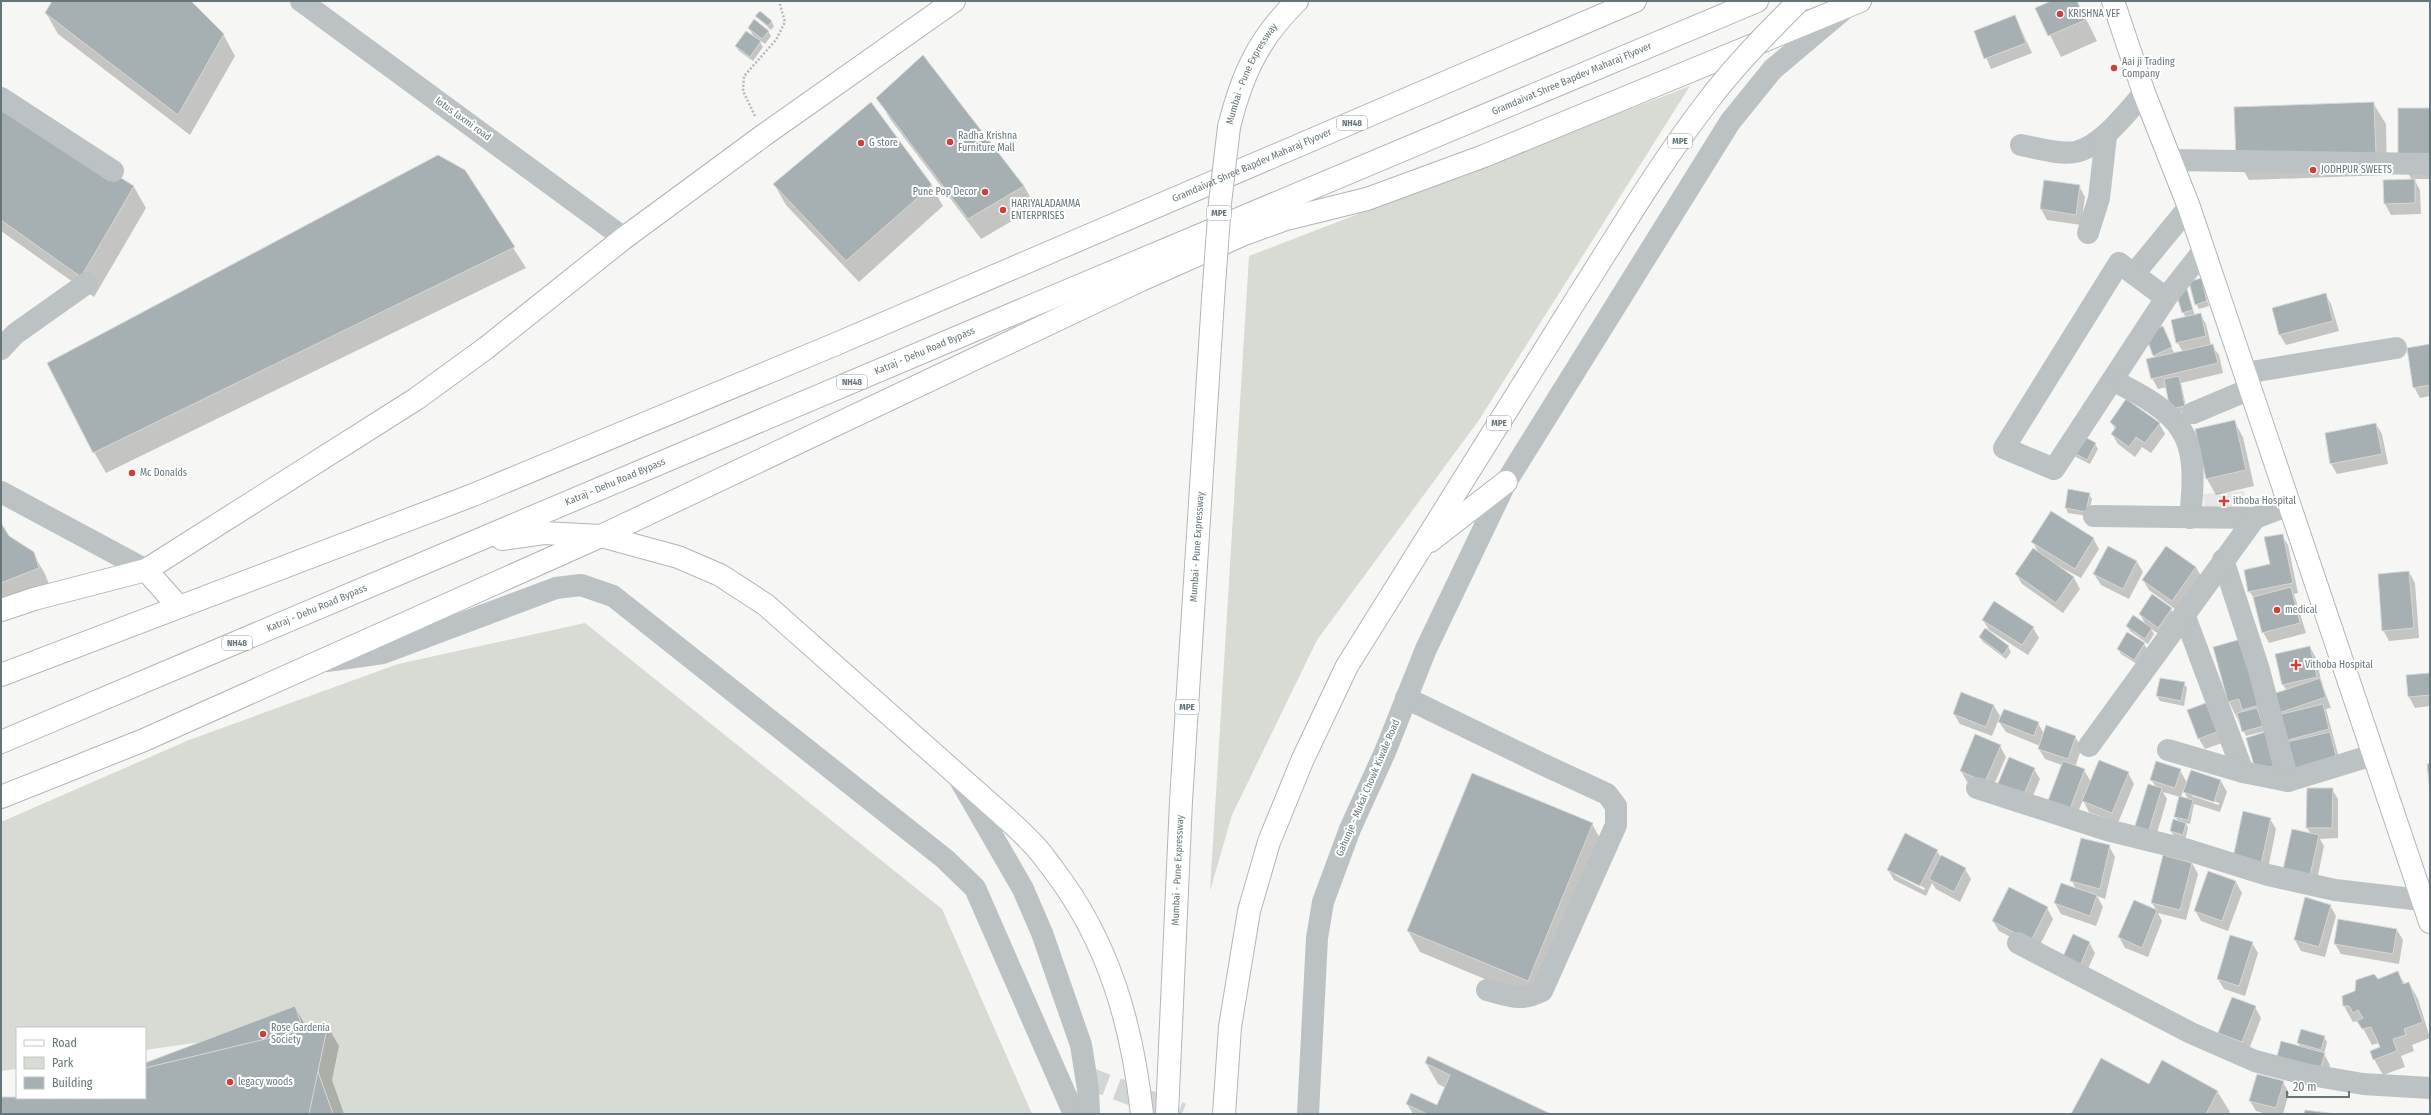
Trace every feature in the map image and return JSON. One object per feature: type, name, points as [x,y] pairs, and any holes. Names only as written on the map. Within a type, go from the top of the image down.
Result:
[{"type":"main road","points":[[1,610],[34,599],[146,570],[416,399],[486,348],[624,238],[764,135],[954,1]]},
{"type":"main road","name":"Mumbai - Pune Expressway","points":[[1167,1114],[1181,801],[1213,299],[1220,203],[1228,127],[1242,83],[1259,46],[1279,19],[1297,1]]},
{"type":"main road","name":"Gramdaivat Shree Bapdev Maharaj Flyover","points":[[178,606],[473,495],[836,344],[1635,1]]},
{"type":"main road","name":"Gramdaivat Shree Bapdev Maharaj Flyover","points":[[1234,230],[1757,1]]},
{"type":"main road","name":"MPE","points":[[1224,1114],[1230,1027],[1236,980],[1249,911],[1269,842],[1302,761],[1346,666],[1656,175],[1705,104],[1761,38],[1799,1]]},
{"type":"main road","points":[[2113,1],[2144,93],[2189,207],[2202,251],[2248,381],[2373,755],[2426,900],[2430,922]]},
{"type":"main road","points":[[1,797],[144,740],[601,536],[1141,280],[1234,230],[1367,199],[1484,156],[1854,4]]},
{"type":"main road","name":"Katraj - Dehu Road Bypass","points":[[1,742],[473,543],[1234,230]]},
{"type":"main road","points":[[1418,550],[1506,482]]},
{"type":"main road","points":[[473,543],[544,533],[601,536],[678,557],[720,575],[766,605],[1031,842],[1063,883],[1091,926],[1109,965],[1123,1013],[1138,1082],[1142,1114]]},
{"type":"main road","points":[[146,570],[178,606]]},
{"type":"main road","name":"NH48","points":[[1,675],[178,606]]},
{"type":"street","name":"lotus laxmi road","points":[[301,1],[624,238]]},
{"type":"street","name":"Gahunje - Mukai Chowk Kiwale Road","points":[[1308,1114],[1318,922],[1325,896],[1347,836],[1426,649],[1506,482],[1730,122],[1772,69],[1854,4]]},
{"type":"street","points":[[2021,145],[2045,150],[2076,152],[2106,136],[2144,93]]},
{"type":"street","points":[[1,98],[113,171]]},
{"type":"street","points":[[2088,232],[2099,198],[2106,136]]},
{"type":"street","points":[[2171,160],[2430,164]]},
{"type":"street","points":[[2134,274],[2189,207]]},
{"type":"street","points":[[2166,298],[2119,263],[2004,448],[2054,469],[2166,298],[2202,251]]},
{"type":"street","points":[[6,337],[87,283]]},
{"type":"street","points":[[2193,413],[2248,381],[2396,348]]},
{"type":"street","points":[[2122,385],[2160,406],[2175,419],[2184,434],[2191,456],[2194,483],[2190,518]]},
{"type":"street","points":[[1,492],[146,570]]},
{"type":"street","points":[[2094,516],[2255,518],[2289,505]]},
{"type":"street","points":[[2089,746],[2255,518]]},
{"type":"street","points":[[2223,560],[2260,670],[2288,781]]},
{"type":"street","points":[[318,662],[383,653],[556,588],[581,585],[613,596],[945,859],[975,888],[1074,1114]]},
{"type":"street","points":[[2184,614],[2243,772]]},
{"type":"street","points":[[1406,698],[1607,794],[1616,806],[1616,825],[1542,991],[1529,998],[1515,998],[1487,990]]},
{"type":"street","points":[[2168,750],[2243,772],[2288,781],[2373,755]]},
{"type":"street","points":[[958,776],[1023,889],[1042,933],[1081,1045],[1088,1089],[1089,1114]]},
{"type":"street","points":[[1977,788],[2107,830],[2188,850],[2268,875],[2335,890],[2426,900]]},
{"type":"street","points":[[2018,943],[2191,1033],[2255,1061],[2305,1074],[2362,1084],[2430,1088]]},
{"type":"path","points":[[764,135],[743,91],[744,76],[776,40],[785,22],[779,1]]},
{"type":"shaded area","name":"ithoba Hospital","points":[[2244,491],[2245,507],[2205,510],[2203,494]]},
{"type":"green space","points":[[1690,86],[1479,420],[1317,640],[1232,815],[1210,891],[1249,256]]},
{"type":"green space","points":[[585,623],[942,909],[1032,1114],[309,1114],[327,1024],[146,1050],[146,1027],[16,1027],[16,1069],[1,1071],[1,822],[189,740],[398,664]]},
{"type":"building","points":[[52,1],[191,1],[224,34],[178,115],[45,13]]},
{"type":"building","name":"KRISHNA VEF","points":[[2051,1],[2077,1],[2085,20],[2048,36],[2035,8]]},
{"type":"building","points":[[760,11],[772,21],[768,26],[755,16]]},
{"type":"building","points":[[2015,15],[2026,43],[1984,59],[1974,31]]},
{"type":"building","points":[[754,19],[769,31],[762,39],[748,28]]},
{"type":"building","points":[[746,31],[761,41],[750,57],[735,46]]},
{"type":"building","name":"Radha Krishna Furniture Mall","points":[[923,55],[1024,186],[968,219],[876,98]]},
{"type":"building","name":"G store","points":[[871,102],[932,185],[846,261],[773,184]]},
{"type":"building","points":[[2374,102],[2376,154],[2236,159],[2234,107]]},
{"type":"building","points":[[1,104],[134,186],[81,277],[1,220]]},
{"type":"building","points":[[2398,108],[2430,108],[2430,158],[2398,158]]},
{"type":"building","points":[[438,155],[465,170],[515,247],[93,453],[47,363]]},
{"type":"building","points":[[2415,179],[2415,203],[2384,204],[2383,180]]},
{"type":"building","points":[[2044,180],[2080,185],[2076,215],[2040,209]]},
{"type":"building","points":[[2201,278],[2207,301],[2195,305],[2189,282]]},
{"type":"building","points":[[2186,286],[2193,310],[2182,313],[2175,289]]},
{"type":"building","points":[[2326,293],[2333,321],[2279,335],[2272,308]]},
{"type":"building","points":[[2201,313],[2206,336],[2176,343],[2171,320]]},
{"type":"building","points":[[2163,326],[2172,347],[2153,356],[2145,333]]},
{"type":"building","points":[[2213,344],[2218,363],[2151,379],[2146,359]]},
{"type":"building","points":[[2430,344],[2430,385],[2413,388],[2407,348]]},
{"type":"building","points":[[2179,376],[2185,406],[2170,409],[2164,379]]},
{"type":"building","points":[[2126,399],[2160,423],[2145,443],[2136,437],[2129,447],[2111,434],[2116,427],[2110,422]]},
{"type":"building","points":[[2235,420],[2246,470],[2206,479],[2195,429]]},
{"type":"building","points":[[2376,423],[2382,454],[2330,464],[2325,433]]},
{"type":"building","points":[[2081,435],[2096,443],[2087,460],[2072,452]]},
{"type":"building","points":[[2068,489],[2090,493],[2086,512],[2065,508]]},
{"type":"building","points":[[2051,511],[2094,538],[2075,569],[2031,542]]},
{"type":"building","points":[[1,523],[9,536],[34,552],[39,568],[1,583]]},
{"type":"building","points":[[2283,534],[2293,583],[2248,592],[2244,570],[2270,564],[2264,537]]},
{"type":"building","points":[[2108,546],[2137,561],[2123,589],[2093,574]]},
{"type":"building","points":[[2166,546],[2196,567],[2172,601],[2142,580]]},
{"type":"building","points":[[2033,548],[2074,577],[2056,603],[2015,574]]},
{"type":"building","points":[[2409,571],[2414,628],[2382,631],[2378,574]]},
{"type":"building","name":"medical","points":[[2291,587],[2300,623],[2262,633],[2253,597]]},
{"type":"building","points":[[2152,594],[2172,608],[2158,628],[2139,614]]},
{"type":"building","points":[[1994,601],[2034,627],[2022,645],[1982,620]]},
{"type":"building","points":[[2133,615],[2152,628],[2145,639],[2126,626]]},
{"type":"building","points":[[1985,628],[2009,646],[2003,655],[1979,637]]},
{"type":"building","points":[[2127,632],[2145,643],[2134,660],[2117,649]]},
{"type":"building","points":[[2245,638],[2263,704],[2242,710],[2239,699],[2228,702],[2213,647]]},
{"type":"building","name":"Vithoba Hospital","points":[[2310,646],[2317,677],[2282,685],[2275,654]]},
{"type":"building","points":[[2430,673],[2430,695],[2408,697],[2406,675]]},
{"type":"building","points":[[2160,678],[2185,682],[2181,701],[2156,696]]},
{"type":"building","points":[[2320,678],[2326,697],[2276,714],[2270,695]]},
{"type":"building","points":[[1961,692],[1994,705],[1986,727],[1953,714]]},
{"type":"building","points":[[2206,703],[2217,732],[2198,739],[2187,710]]},
{"type":"building","points":[[2323,704],[2329,729],[2284,741],[2278,715]]},
{"type":"building","points":[[2257,708],[2263,726],[2242,732],[2237,713]]},
{"type":"building","points":[[2004,709],[2039,722],[2034,736],[1998,722]]},
{"type":"building","points":[[2046,725],[2076,736],[2068,759],[2038,749]]},
{"type":"building","points":[[2268,731],[2279,764],[2256,772],[2246,738]]},
{"type":"building","points":[[2330,732],[2337,759],[2294,770],[2287,742]]},
{"type":"building","points":[[1975,734],[2001,745],[1985,782],[1960,771]]},
{"type":"building","points":[[2009,757],[2035,768],[2022,799],[1996,788]]},
{"type":"building","points":[[2099,760],[2129,772],[2112,813],[2082,801]]},
{"type":"building","points":[[2063,761],[2085,769],[2068,814],[2046,806]]},
{"type":"building","points":[[2156,761],[2181,769],[2175,788],[2150,780]]},
{"type":"building","points":[[2430,763],[2430,791],[2427,764]]},
{"type":"building","points":[[2191,770],[2221,780],[2214,802],[2183,792]]},
{"type":"building","points":[[1472,773],[1593,823],[1528,981],[1407,931]]},
{"type":"building","points":[[2148,784],[2162,788],[2148,833],[2134,829]]},
{"type":"building","points":[[2307,788],[2333,788],[2332,828],[2306,828]]},
{"type":"building","points":[[2179,796],[2193,800],[2188,820],[2174,817]]},
{"type":"building","points":[[2243,811],[2271,818],[2261,864],[2233,858]]},
{"type":"building","points":[[2173,819],[2186,823],[2183,835],[2170,831]]},
{"type":"building","points":[[2292,829],[2319,835],[2309,880],[2282,874]]},
{"type":"building","points":[[1905,833],[1938,850],[1920,886],[1887,870]]},
{"type":"building","points":[[2081,838],[2110,845],[2100,889],[2070,881]]},
{"type":"building","points":[[1941,855],[1966,868],[1954,892],[1929,879]]},
{"type":"building","points":[[2163,855],[2192,863],[2180,910],[2151,903]]},
{"type":"building","points":[[2208,871],[2236,881],[2222,921],[2194,911]]},
{"type":"building","points":[[2061,883],[2097,895],[2090,916],[2054,903]]},
{"type":"building","points":[[2009,887],[2048,907],[2031,941],[1992,921]]},
{"type":"building","points":[[2305,897],[2331,905],[2319,947],[2294,940]]},
{"type":"building","points":[[2134,900],[2157,910],[2142,948],[2118,937]]},
{"type":"building","points":[[2338,919],[2397,929],[2393,954],[2334,944]]},
{"type":"building","points":[[2073,934],[2090,942],[2080,966],[2062,959]]},
{"type":"building","points":[[2230,935],[2253,942],[2239,986],[2217,979]]},
{"type":"building","points":[[2398,971],[2403,984],[2409,982],[2423,1022],[2404,1029],[2406,1035],[2393,1039],[2397,1051],[2373,1060],[2370,1051],[2380,1047],[2371,1027],[2362,1029],[2357,1021],[2363,1018],[2358,1010],[2353,1013],[2349,1006],[2343,1006],[2342,996],[2355,991],[2356,980],[2374,974],[2378,979]]},
{"type":"building","points":[[2232,997],[2256,1006],[2242,1042],[2218,1033]]},
{"type":"building","name":"Rose Gardenia Society","points":[[295,1006],[333,1114],[7,1114],[48,1099],[146,1099],[146,1063]]},
{"type":"building","name":"Rose Gardenia Society","points":[[328,1024],[309,1114],[1,1114],[1,1097],[16,1097],[16,1099],[146,1099],[146,1068]]},
{"type":"building","points":[[2301,1029],[2325,1036],[2321,1050],[2297,1043]]},
{"type":"building","points":[[2281,1041],[2325,1053],[2319,1073],[2276,1061]]},
{"type":"building","points":[[1428,1056],[1551,1114],[1427,1114],[1406,1104],[1411,1093],[1437,1105],[1450,1075],[1425,1063]]},
{"type":"building","points":[[2101,1058],[2149,1084],[2162,1060],[2218,1091],[2206,1114],[2071,1114]]},
{"type":"building","points":[[2257,1074],[2284,1081],[2276,1108],[2249,1101]]},
{"type":"building","points":[[2305,1110],[2336,1114],[2304,1114]]},
{"type":"tunnel","points":[[1086,1077],[1182,1114]]},
{"type":"place","name":"KRISHNA VEF","points":[[2060,14]]},
{"type":"place","name":"Aai ji Trading Company","points":[[2114,68]]},
{"type":"place","name":"Radha Krishna Furniture Mall","points":[[950,142]]},
{"type":"place","name":"G store","points":[[861,143]]},
{"type":"place","name":"JODHPUR SWEETS","points":[[2313,170]]},
{"type":"place","name":"Pune Pop Decor","points":[[985,192]]},
{"type":"place","name":"HARIYALADAMMA ENTERPRISES","points":[[1003,210]]},
{"type":"place","name":"Mc Donalds","points":[[132,473]]},
{"type":"place","name":"ithoba Hospital","points":[[2224,501]]},
{"type":"place","name":"medical","points":[[2277,610]]},
{"type":"place","name":"Vithoba Hospital","points":[[2296,665]]},
{"type":"place","name":"Rose Gardenia Society","points":[[263,1034]]},
{"type":"place","name":"legacy woods","points":[[230,1082]]}]
